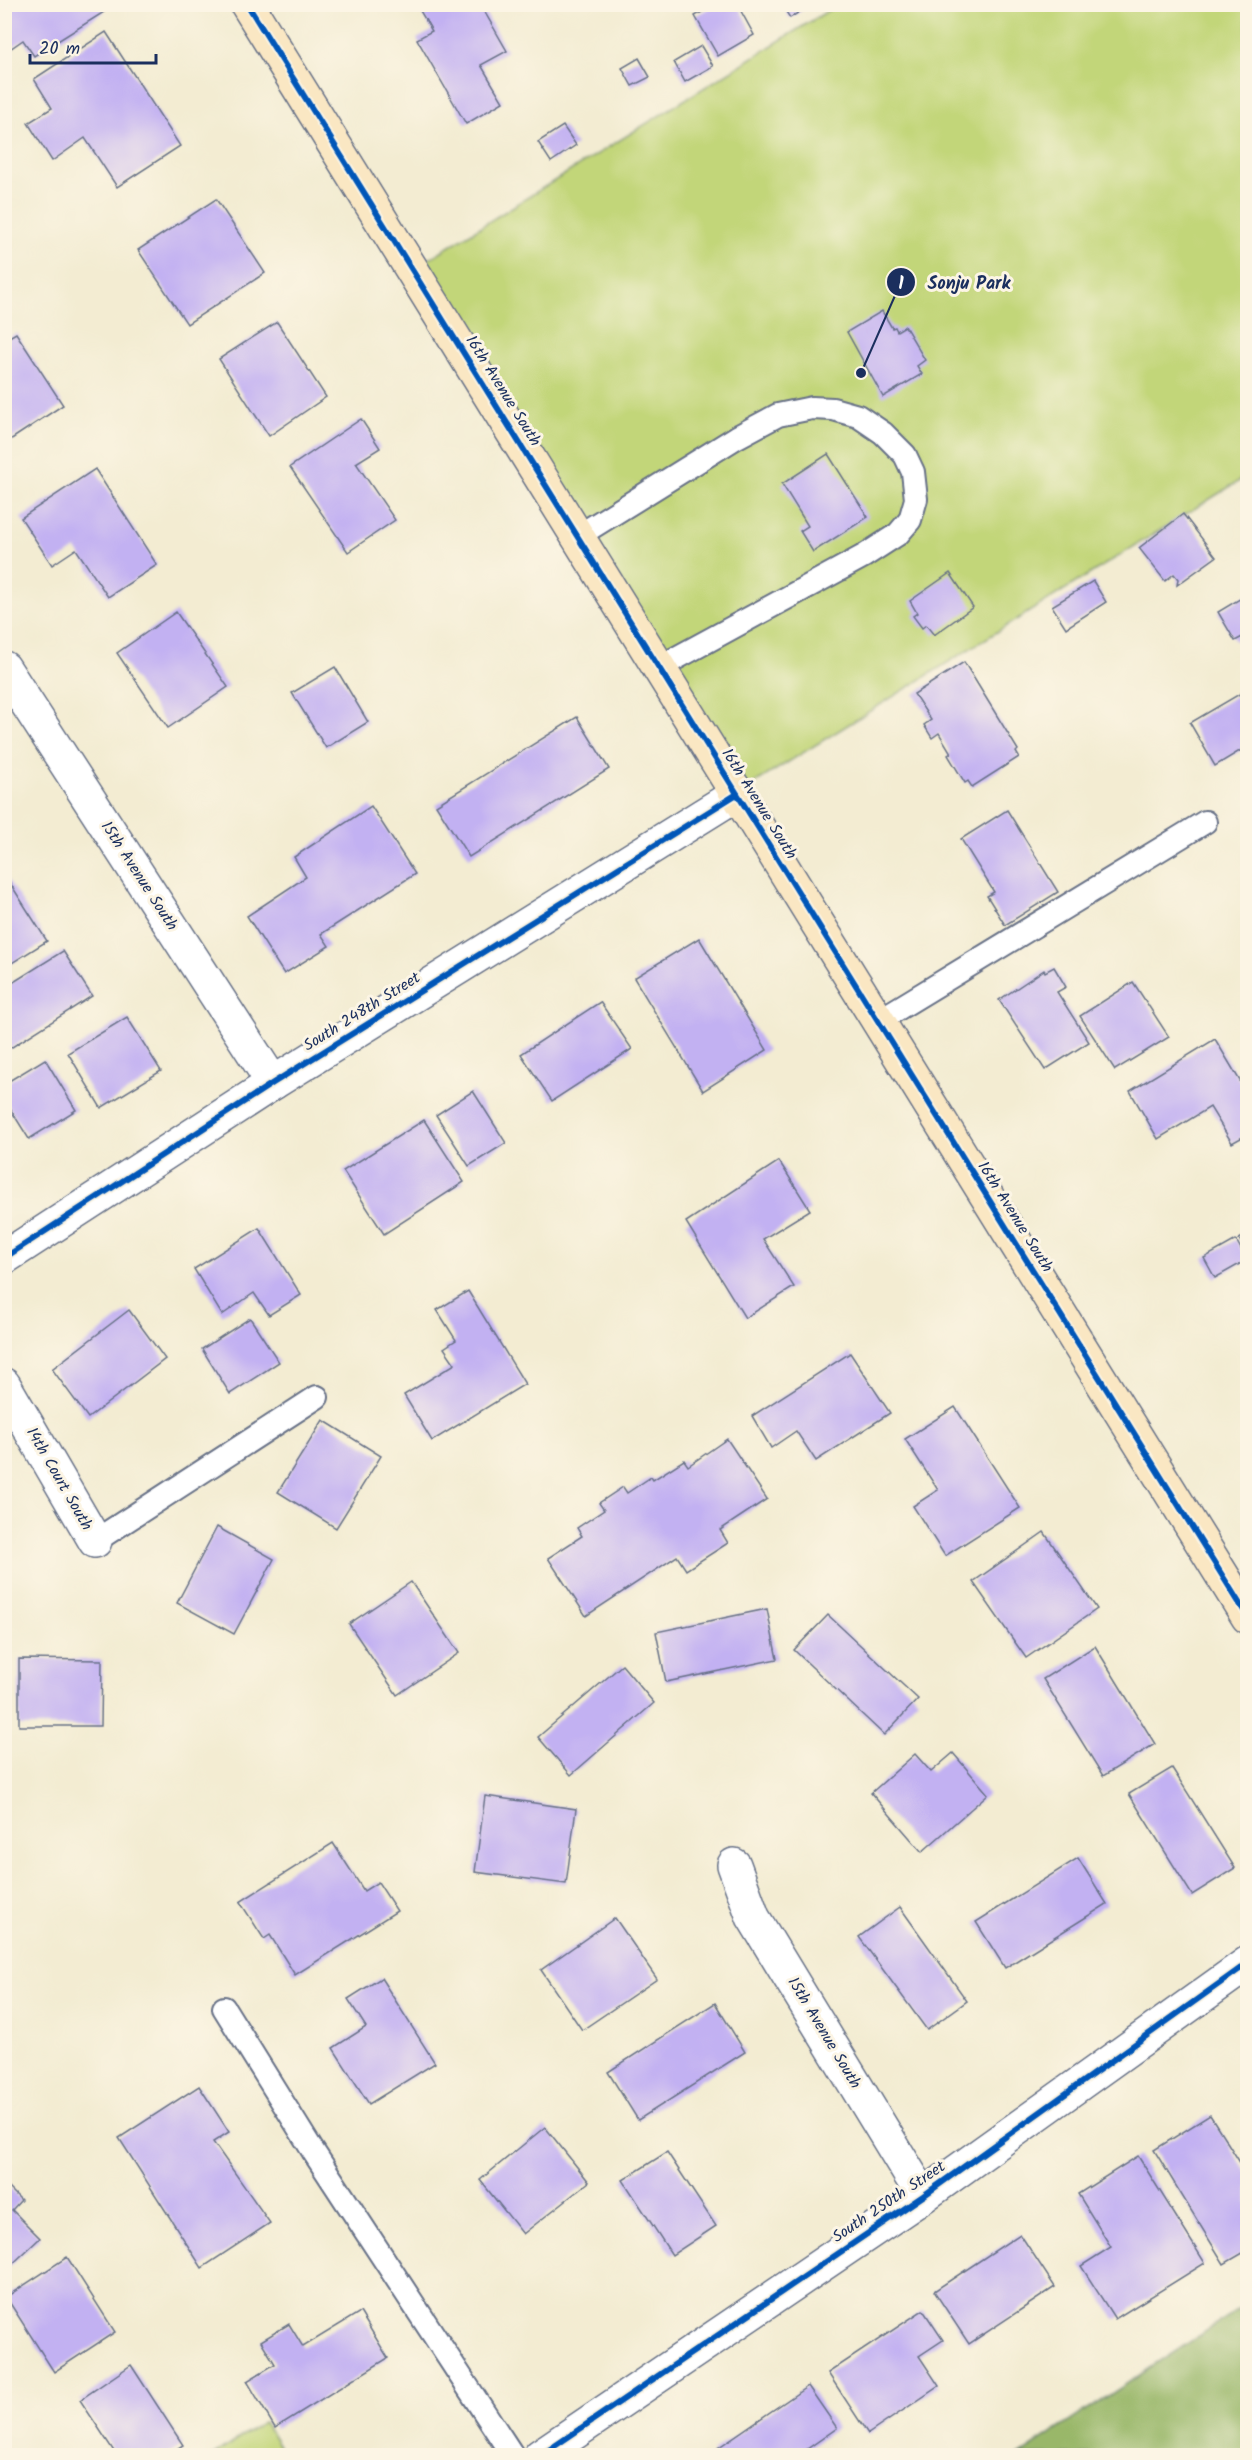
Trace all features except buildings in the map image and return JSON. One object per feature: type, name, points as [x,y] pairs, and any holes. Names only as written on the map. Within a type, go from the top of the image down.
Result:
[{"type":"main road","name":"16th Avenue South","points":[[247,4],[1248,1617]]},
{"type":"street","name":"15th Avenue South","points":[[4,668],[273,1083]]},
{"type":"street","name":"South 248th Street","points":[[4,1258],[273,1083],[737,794]]},
{"type":"street","name":"14th Court South","points":[[4,1385],[95,1541]]},
{"type":"street","name":"15th Avenue South","points":[[734,1865],[753,1917],[923,2196]]},
{"type":"street","name":"South 250th Street","points":[[540,2456],[923,2196],[1248,1963]]},
{"type":"lane","points":[[578,536],[737,437],[778,415],[812,408],[833,409],[858,416],[883,433],[905,455],[913,472],[916,499],[909,520],[898,534],[864,556],[658,668]]},
{"type":"lane","points":[[878,1021],[1205,822]]},
{"type":"lane","points":[[95,1541],[317,1397]]},
{"type":"lane","points":[[224,2008],[313,2151],[513,2456]]},
{"type":"green space","points":[[837,5],[1247,5],[1247,476],[737,794],[411,270]]},
{"type":"green space","points":[[1247,2304],[1247,2455],[1019,2455]]},
{"type":"green space","points":[[264,2422],[285,2455],[214,2455]]},
{"type":"cycle path","points":[[247,4],[1248,1617]]},
{"type":"cycle path","points":[[4,1258],[273,1083],[737,794]]},
{"type":"cycle path","points":[[540,2456],[923,2196],[1248,1963]]},
{"type":"place","name":"Sonju Park","points":[[861,373]]}]
